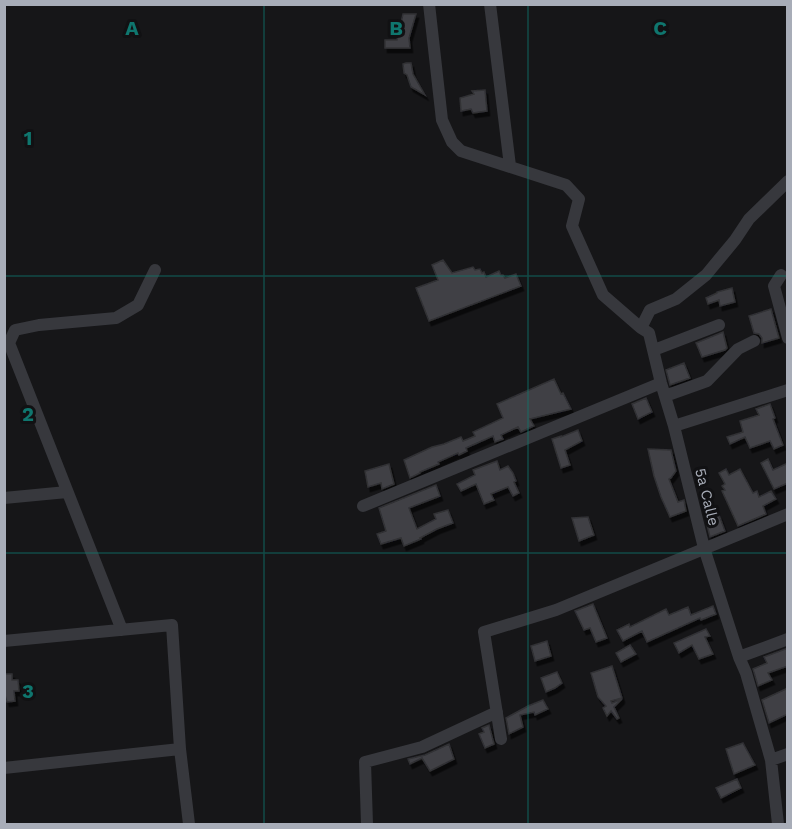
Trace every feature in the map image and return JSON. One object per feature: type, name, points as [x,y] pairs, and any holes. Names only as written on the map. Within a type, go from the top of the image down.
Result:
[{"type":"street","points":[[429,4],[442,120],[452,142],[461,151],[510,166],[490,4]]},
{"type":"street","name":"5a Calle","points":[[510,166],[566,186],[579,199],[572,226],[603,295],[649,333],[704,548],[746,673],[771,760],[778,825]]},
{"type":"street","points":[[641,328],[650,310],[676,298],[706,275],[749,219],[788,181]]},
{"type":"street","points":[[122,630],[9,343],[15,330],[39,325],[116,318],[138,305],[155,270]]},
{"type":"street","points":[[781,275],[774,286],[788,338]]},
{"type":"street","points":[[654,350],[719,325]]},
{"type":"street","points":[[665,396],[707,381],[738,350],[754,341]]},
{"type":"street","points":[[363,506],[661,383]]},
{"type":"street","points":[[674,426],[788,390]]},
{"type":"street","points":[[4,498],[67,492]]},
{"type":"street","points":[[501,739],[484,632],[556,610],[788,514]]},
{"type":"street","points":[[4,641],[172,626],[180,749],[189,825]]},
{"type":"street","points":[[739,657],[788,639]]},
{"type":"street","points":[[367,825],[365,762],[422,747],[497,712]]},
{"type":"street","points":[[4,768],[180,749]]},
{"type":"street","points":[[771,760],[788,754]]},
{"type":"building","points":[[403,14],[416,14],[409,38],[410,48],[385,48],[385,40],[397,40]]},
{"type":"building","points":[[411,63],[413,74],[425,95],[411,87],[404,73],[403,64]]},
{"type":"building","points":[[485,90],[487,111],[473,113],[471,109],[461,111],[460,98],[474,94],[472,91]]},
{"type":"building","points":[[443,260],[452,273],[473,267],[475,270],[480,269],[482,273],[484,272],[486,277],[499,271],[505,278],[516,274],[521,286],[429,321],[416,288],[438,280],[432,265]]},
{"type":"building","points":[[732,288],[735,302],[720,306],[719,300],[708,304],[706,298]]},
{"type":"building","points":[[771,309],[779,338],[762,343],[759,334],[754,333],[749,316]]},
{"type":"building","points":[[723,332],[727,348],[702,357],[696,343]]},
{"type":"building","points":[[684,363],[690,378],[670,385],[666,370]]},
{"type":"building","points":[[554,379],[571,409],[530,419],[534,426],[521,432],[518,427],[501,435],[503,439],[495,442],[493,436],[410,478],[404,460],[461,437],[463,441],[475,436],[473,432],[503,418],[497,404]]},
{"type":"building","points":[[646,398],[652,412],[638,419],[632,404]]},
{"type":"building","points":[[770,404],[783,445],[774,449],[770,441],[750,448],[745,437],[730,444],[727,437],[743,432],[740,421],[759,415],[756,409]]},
{"type":"building","points":[[578,430],[582,441],[565,450],[570,465],[561,468],[552,439]]},
{"type":"building","points":[[648,449],[671,450],[676,471],[669,479],[678,502],[684,500],[686,511],[670,517],[654,476]]},
{"type":"building","points":[[768,459],[773,470],[788,463],[788,483],[774,489],[761,463]]},
{"type":"building","points":[[497,461],[500,470],[508,466],[513,473],[519,493],[513,496],[508,487],[491,494],[494,500],[484,504],[476,484],[461,491],[457,484],[475,475],[473,470]]},
{"type":"building","points":[[389,464],[394,484],[382,489],[381,483],[368,487],[365,471]]},
{"type":"building","points":[[726,469],[729,475],[740,469],[753,493],[757,491],[759,497],[771,491],[776,499],[763,506],[766,514],[738,526],[722,491],[725,490],[722,486],[725,484],[719,473]]},
{"type":"building","points":[[436,485],[440,496],[409,508],[417,529],[436,519],[434,514],[448,510],[453,523],[404,546],[401,538],[381,544],[377,534],[386,531],[379,508]]},
{"type":"building","points":[[719,515],[725,531],[710,537],[706,521]]},
{"type":"building","points":[[588,517],[594,535],[579,541],[572,518]]},
{"type":"building","points":[[593,604],[607,638],[596,642],[590,628],[584,630],[575,611]]},
{"type":"building","points":[[713,606],[716,614],[701,620],[700,618],[647,642],[642,631],[623,641],[617,630],[629,624],[630,627],[666,609],[669,615],[688,607],[691,615]]},
{"type":"building","points":[[706,629],[710,636],[705,637],[713,654],[699,659],[692,645],[679,653],[674,643]]},
{"type":"building","points":[[547,641],[551,656],[535,661],[531,646]]},
{"type":"building","points":[[630,645],[636,654],[621,662],[616,653]]},
{"type":"building","points":[[788,648],[788,666],[768,673],[772,680],[758,686],[753,669],[767,663],[764,657]]},
{"type":"building","points":[[612,666],[622,698],[611,701],[612,703],[622,699],[614,707],[619,718],[617,719],[611,711],[607,716],[603,708],[606,706],[598,697],[591,673]]},
{"type":"building","points":[[557,672],[562,683],[546,692],[541,678]]},
{"type":"building","points":[[5,674],[12,674],[12,680],[18,680],[19,691],[14,691],[15,701],[7,702],[4,692]]},
{"type":"building","points":[[788,688],[788,714],[769,723],[762,700]]},
{"type":"building","points":[[543,700],[548,709],[535,715],[534,712],[520,715],[523,727],[509,734],[506,718]]},
{"type":"building","points":[[489,725],[494,744],[485,748],[479,734],[484,732],[482,728]]},
{"type":"building","points":[[743,743],[755,765],[734,774],[726,749]]},
{"type":"building","points":[[449,744],[454,759],[430,771],[422,758],[410,764],[408,759],[425,755]]},
{"type":"building","points":[[737,779],[741,788],[721,798],[716,788]]}]
